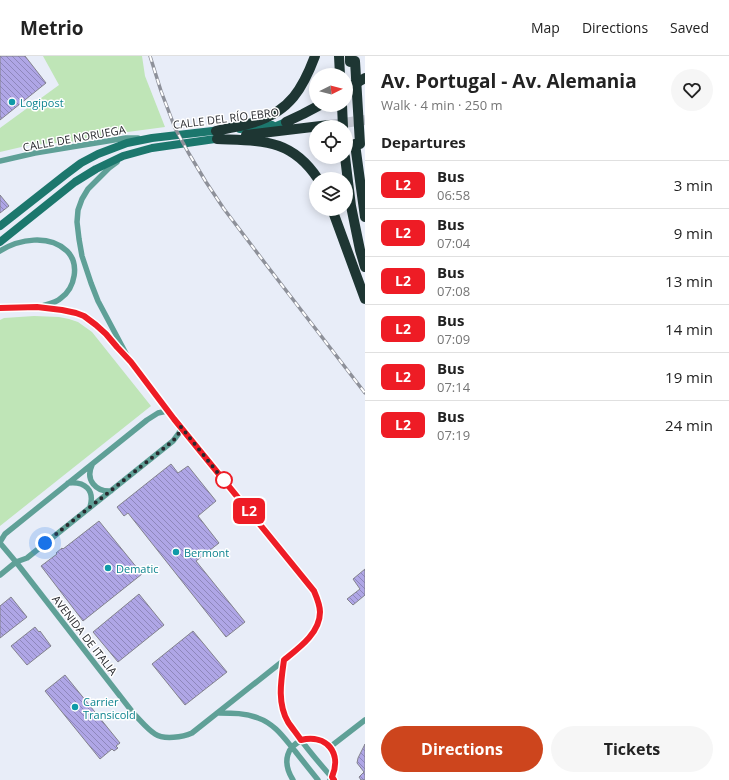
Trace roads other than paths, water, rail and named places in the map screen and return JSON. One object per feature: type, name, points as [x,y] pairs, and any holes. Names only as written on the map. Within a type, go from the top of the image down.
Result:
[{"type":"highway","points":[[216,135],[255,122],[286,106],[303,83],[315,56]]},
{"type":"highway","points":[[339,56],[340,68]]},
{"type":"highway","points":[[352,59],[357,144],[365,217]]},
{"type":"highway","points":[[353,85],[365,78]]},
{"type":"highway","points":[[286,122],[309,111]]},
{"type":"highway","points":[[246,135],[309,128]]},
{"type":"highway","points":[[216,135],[256,140],[287,149],[301,159],[314,172]]},
{"type":"highway","points":[[346,164],[350,206],[365,267]]},
{"type":"highway","points":[[335,216],[365,299]]},
{"type":"main road","name":"CALLE DEL RÍO EBRO","points":[[0,242],[75,182],[96,169],[123,156],[152,148],[252,128],[272,126],[286,122]]},
{"type":"main road","name":"CALLE DEL RÍO EBRO","points":[[0,226],[65,175],[87,160],[98,154],[127,143],[152,138],[246,135],[286,122]]},
{"type":"street","name":"CALLE DE NORUEGA","points":[[0,162],[35,154],[126,138],[152,138]]},
{"type":"street","points":[[123,156],[88,189],[78,210],[77,222],[82,256],[91,283],[98,301],[131,362]]},
{"type":"street","points":[[0,251],[17,244],[33,240],[50,241],[68,252],[74,268],[74,277],[70,288],[60,299],[37,307]]},
{"type":"street","points":[[0,309],[14,307],[37,307],[69,312],[84,316],[91,320],[106,334],[131,362],[167,411],[314,591],[318,601],[320,613],[317,625],[311,634],[302,645],[218,713]]},
{"type":"street","points":[[0,543],[5,534],[152,416],[167,411]]},
{"type":"street","points":[[0,575],[16,562],[27,558],[173,441],[179,433],[181,427]]},
{"type":"street","points":[[93,464],[90,471],[90,476],[93,483],[102,490],[111,491]]},
{"type":"street","points":[[68,483],[80,483],[88,488],[92,496],[90,507]]},
{"type":"street","name":"AVENIDA DE ITALIA","points":[[0,543],[134,714],[146,727],[158,736],[180,737],[192,733],[218,713]]},
{"type":"street","points":[[284,660],[280,689],[283,711],[288,722],[332,779]]},
{"type":"street","points":[[218,713],[249,715],[268,722],[286,739],[318,780]]},
{"type":"street","points":[[330,747],[365,720]]},
{"type":"street","points":[[293,780],[288,772],[286,764],[288,755],[292,747],[301,740],[309,738],[324,742],[330,747],[334,754],[336,762],[332,779]]},
{"type":"tunnel","points":[[353,122],[365,120]]},
{"type":"railway","points":[[150,56],[175,128],[206,182],[224,209],[365,393]]},
{"type":"place","name":"Logipost","points":[[12,102]]},
{"type":"place","name":"Bermont","points":[[176,552]]},
{"type":"place","name":"Dematic","points":[[108,568]]},
{"type":"place","name":"Carrier Transicold","points":[[75,707]]}]
